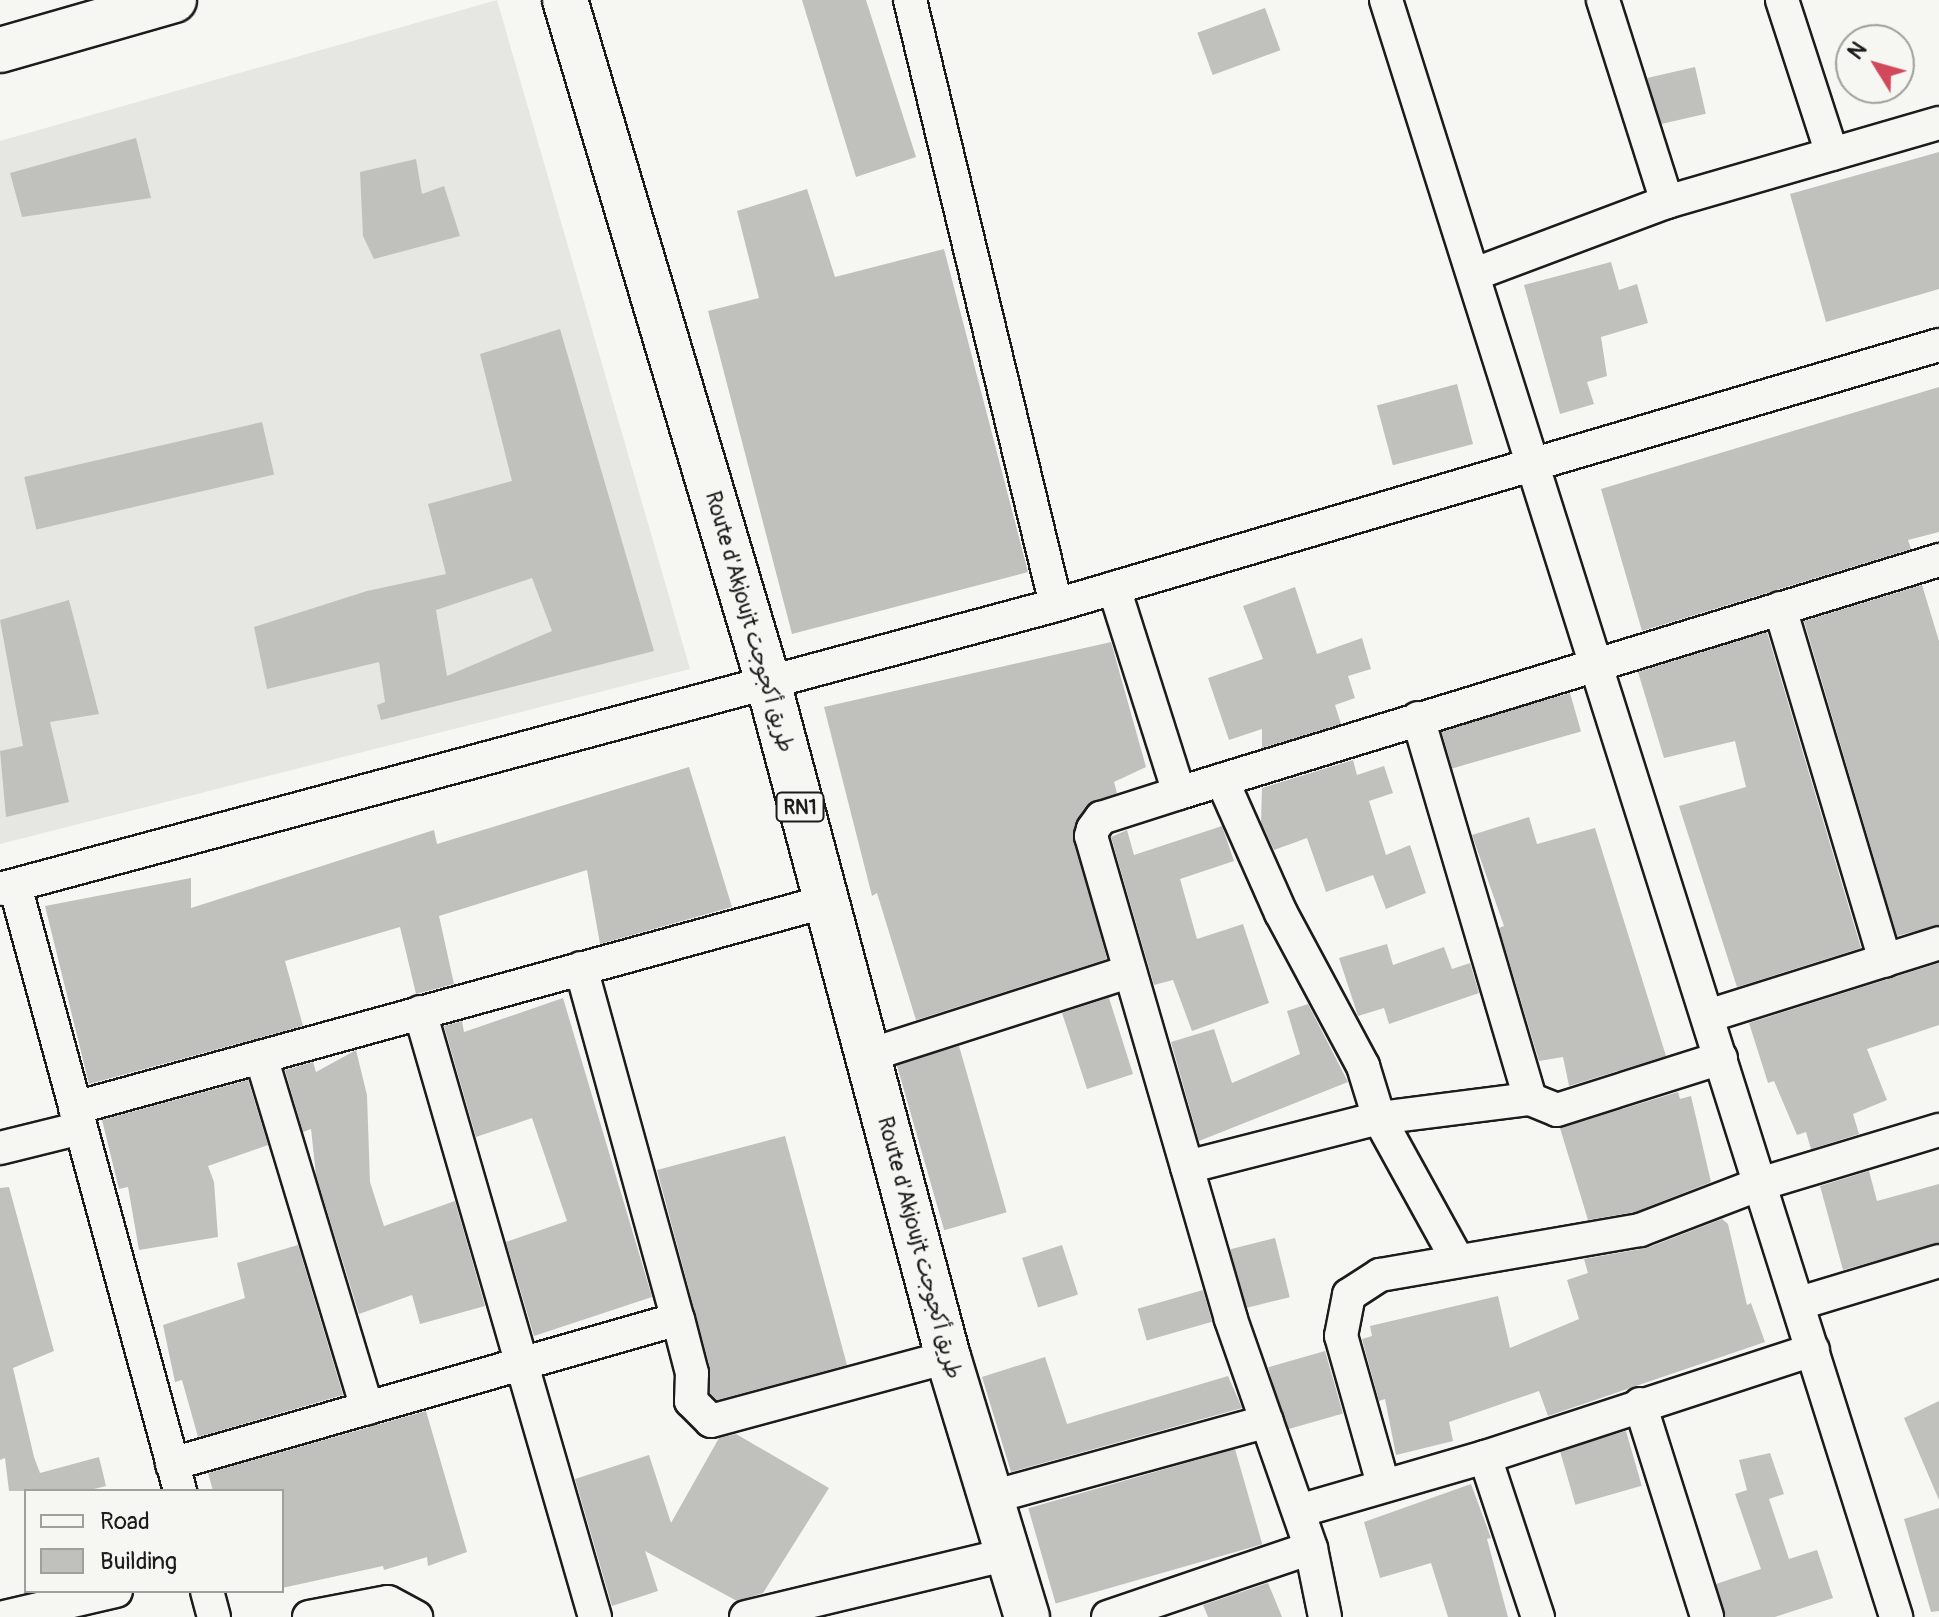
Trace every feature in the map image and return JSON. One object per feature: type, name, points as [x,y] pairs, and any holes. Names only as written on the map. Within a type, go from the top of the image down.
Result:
[{"type":"main road","points":[[0,50],[174,0]]},
{"type":"main road","name":"Route d'Akjoujt طريق أكجوجت","points":[[565,0],[768,682],[824,902],[948,1357],[1027,1617]]},
{"type":"street","points":[[910,0],[1056,605]]},
{"type":"street","points":[[1386,0],[1598,662],[1896,1617]]},
{"type":"street","points":[[1603,0],[1667,202]]},
{"type":"street","points":[[1782,0],[1832,154]]},
{"type":"street","points":[[1475,274],[1667,202],[1939,123]]},
{"type":"street","points":[[678,1319],[367,1408],[176,1477],[78,1118],[8,887],[1056,605],[1939,345]]},
{"type":"street","points":[[1325,1617],[1311,1548],[1267,1421],[1187,1167],[1130,971],[1093,829],[1101,818],[1598,662],[1780,608],[1936,570]]},
{"type":"street","points":[[1114,588],[1179,793]]},
{"type":"street","points":[[1780,608],[1885,961]]},
{"type":"street","points":[[1418,718],[1530,1099]]},
{"type":"street","points":[[1222,780],[1281,913],[1347,1030],[1379,1118],[1458,1261]]},
{"type":"street","points":[[0,1148],[78,1118],[261,1057],[824,902]]},
{"type":"street","points":[[1708,1016],[1939,943]]},
{"type":"street","points":[[581,968],[692,1373],[691,1401],[711,1421],[948,1357]]},
{"type":"street","points":[[866,1056],[1130,971]]},
{"type":"street","points":[[420,1012],[595,1617]]},
{"type":"street","points":[[261,1057],[367,1408]]},
{"type":"street","points":[[1187,1167],[1379,1118],[1530,1099],[1557,1110],[1721,1058]]},
{"type":"street","points":[[1383,1484],[1341,1336],[1349,1295],[1380,1275],[1640,1230],[1760,1184],[1939,1130]]},
{"type":"street","points":[[1800,1303],[1939,1261]]},
{"type":"street","points":[[1299,1511],[1383,1484],[1485,1457],[1813,1350]]},
{"type":"street","points":[[1640,1404],[1707,1617]]},
{"type":"street","points":[[992,1497],[1267,1421]]},
{"type":"street","points":[[1485,1457],[1538,1617]]},
{"type":"street","points":[[1108,1617],[1311,1548]]},
{"type":"street","points":[[746,1617],[1008,1554]]},
{"type":"street","points":[[4,1617],[107,1593]]},
{"type":"street","points":[[208,1593],[214,1617]]},
{"type":"street","points":[[309,1617],[388,1602],[416,1617]]},
{"type":"shaded area","points":[[497,0],[690,669],[0,844],[0,141]]},
{"type":"building","points":[[802,0],[866,0],[916,157],[856,177]]},
{"type":"building","points":[[1265,8],[1280,50],[1213,75],[1197,33]]},
{"type":"building","points":[[1695,67],[1706,114],[1658,125],[1647,78]]},
{"type":"building","points":[[136,138],[151,198],[22,217],[10,173]]},
{"type":"building","points":[[1939,152],[1939,289],[1826,322],[1790,194]]},
{"type":"building","points":[[416,159],[422,194],[444,186],[460,236],[374,259],[363,236],[360,172]]},
{"type":"building","points":[[807,189],[835,277],[944,249],[1028,572],[792,634],[708,311],[759,298],[737,211]]},
{"type":"building","points":[[1611,262],[1619,290],[1637,284],[1648,323],[1601,337],[1607,376],[1587,382],[1594,404],[1560,414],[1524,285]]},
{"type":"building","points":[[560,329],[654,651],[381,720],[377,705],[385,702],[379,662],[267,689],[254,627],[367,591],[446,574],[428,504],[512,481],[480,354]],"holes":[[[532,578],[552,631],[447,676],[436,610]]]},
{"type":"building","points":[[1457,384],[1473,444],[1393,465],[1377,405]]},
{"type":"building","points":[[1939,387],[1939,532],[1908,540],[1911,549],[1642,631],[1601,489]]},
{"type":"building","points":[[262,422],[274,475],[36,530],[24,477]]},
{"type":"building","points":[[1922,585],[1939,641],[1939,925],[1897,936],[1804,621]]},
{"type":"building","points":[[1295,587],[1317,654],[1362,638],[1371,669],[1348,676],[1355,698],[1335,705],[1341,724],[1262,748],[1262,729],[1229,740],[1208,678],[1263,659],[1243,606]]},
{"type":"building","points":[[69,600],[99,714],[50,722],[69,802],[6,817],[0,751],[23,746],[0,620]]},
{"type":"building","points":[[1767,632],[1861,948],[1737,987],[1679,806],[1746,787],[1735,741],[1664,758],[1638,672]]},
{"type":"building","points":[[1111,642],[1146,767],[1114,782],[1117,793],[1086,806],[1073,831],[1107,959],[916,1020],[877,893],[872,896],[824,707]]},
{"type":"building","points":[[1570,693],[1581,731],[1452,768],[1441,730]]},
{"type":"building","points":[[1353,760],[1357,775],[1384,766],[1393,793],[1369,801],[1386,855],[1410,845],[1426,893],[1386,909],[1373,875],[1326,892],[1307,838],[1274,850],[1261,822],[1262,788]]},
{"type":"building","points":[[689,767],[732,907],[600,944],[587,870],[439,916],[454,984],[416,994],[400,927],[285,961],[303,1026],[89,1084],[45,906],[191,878],[191,908],[434,830],[437,844]]},
{"type":"building","points":[[1529,817],[1537,844],[1595,828],[1666,1056],[1569,1086],[1563,1057],[1539,1061],[1499,928],[1504,926],[1472,835]]},
{"type":"building","points":[[1222,826],[1234,861],[1180,879],[1197,939],[1243,924],[1269,1003],[1192,1031],[1173,980],[1154,985],[1111,837],[1127,830],[1134,855]]},
{"type":"building","points":[[1387,944],[1393,965],[1444,947],[1452,969],[1470,963],[1479,993],[1389,1024],[1384,1008],[1358,1016],[1339,958]]},
{"type":"building","points":[[1939,963],[1939,1025],[1867,1049],[1887,1100],[1853,1114],[1859,1134],[1811,1149],[1806,1132],[1797,1135],[1774,1081],[1768,1083],[1749,1023]]},
{"type":"building","points":[[1117,995],[1109,998],[1133,1074],[1087,1089],[1062,1013]]},
{"type":"building","points":[[563,998],[652,1297],[534,1336],[506,1242],[567,1221],[532,1118],[476,1137],[444,1026],[462,1021],[464,1032]]},
{"type":"building","points":[[1308,1004],[1348,1082],[1199,1141],[1171,1042],[1214,1029],[1232,1083],[1300,1054],[1287,1011]]},
{"type":"building","points":[[959,1046],[1007,1212],[944,1230],[897,1064]]},
{"type":"building","points":[[356,1050],[367,1095],[370,1182],[384,1226],[455,1201],[485,1306],[420,1324],[412,1295],[359,1314],[316,1175],[311,1129],[303,1132],[285,1070],[313,1062],[316,1072]]},
{"type":"building","points":[[248,1080],[268,1145],[208,1166],[214,1182],[218,1237],[139,1250],[128,1187],[119,1189],[102,1120]]},
{"type":"building","points":[[1678,1092],[1680,1099],[1691,1096],[1711,1182],[1635,1212],[1588,1220],[1560,1128]]},
{"type":"building","points":[[785,1136],[847,1365],[717,1400],[710,1393],[710,1368],[657,1170]]},
{"type":"building","points":[[1869,1171],[1877,1201],[1939,1184],[1939,1243],[1843,1270],[1820,1186]]},
{"type":"building","points":[[9,1187],[54,1351],[13,1368],[34,1457],[40,1473],[99,1457],[106,1486],[9,1491],[5,1458],[0,1460],[0,1188]]},
{"type":"building","points":[[1722,1219],[1728,1224],[1747,1305],[1751,1303],[1765,1342],[1548,1416],[1539,1391],[1449,1422],[1453,1441],[1396,1455],[1385,1399],[1379,1401],[1362,1339],[1372,1336],[1370,1326],[1498,1296],[1510,1348],[1579,1319],[1567,1280],[1588,1273],[1584,1259],[1647,1248]]},
{"type":"building","points":[[1275,1238],[1290,1297],[1245,1308],[1230,1249]]},
{"type":"building","points":[[298,1245],[343,1395],[198,1437],[182,1380],[175,1382],[163,1325],[245,1298],[237,1263]]},
{"type":"building","points":[[1062,1245],[1078,1294],[1038,1307],[1022,1258]]},
{"type":"building","points":[[1203,1290],[1212,1322],[1147,1340],[1138,1309]]},
{"type":"building","points":[[1325,1351],[1343,1413],[1286,1430],[1268,1367]]},
{"type":"building","points":[[1045,1357],[1067,1424],[1228,1376],[1242,1408],[1011,1472],[982,1377]]},
{"type":"building","points":[[1939,1401],[1939,1500],[1904,1418]]},
{"type":"building","points":[[426,1411],[467,1552],[428,1566],[427,1557],[384,1570],[383,1566],[284,1588],[284,1489],[212,1489],[208,1473]]},
{"type":"building","points":[[1626,1431],[1642,1486],[1575,1505],[1560,1450]]},
{"type":"building","points":[[736,1434],[829,1488],[763,1593],[737,1601],[645,1551],[658,1591],[612,1606],[575,1479],[649,1455],[671,1523],[719,1438]]},
{"type":"building","points":[[1235,1449],[1262,1544],[1056,1603],[1028,1508]]},
{"type":"building","points":[[1770,1453],[1784,1494],[1769,1499],[1789,1559],[1817,1550],[1833,1598],[1775,1617],[1725,1617],[1716,1584],[1761,1569],[1735,1494],[1747,1490],[1739,1460]]},
{"type":"building","points":[[1471,1484],[1491,1538],[1487,1539],[1508,1617],[1448,1617],[1431,1563],[1380,1578],[1364,1522]]},
{"type":"building","points":[[1939,1508],[1939,1611],[1931,1612],[1904,1519]]},
{"type":"building","points":[[1268,1583],[1282,1617],[1208,1617],[1203,1605]]}]
